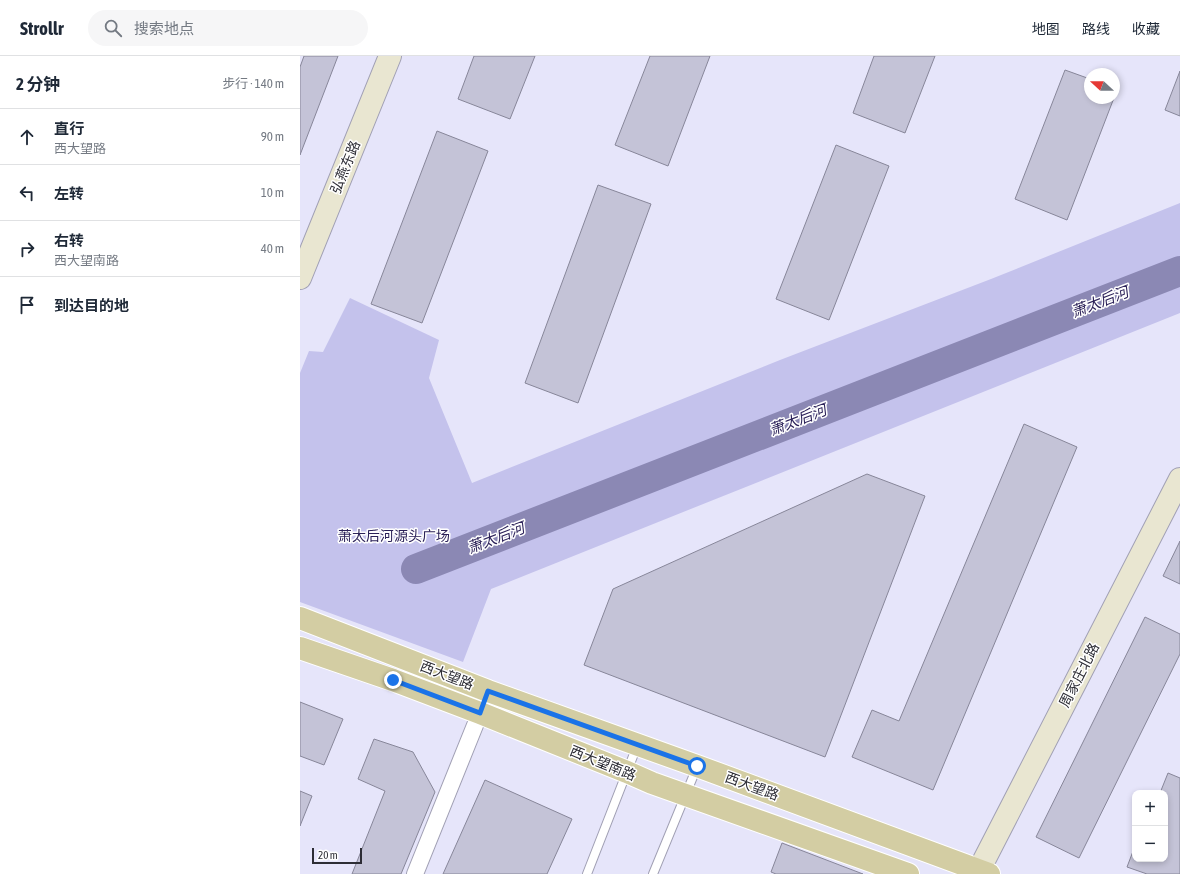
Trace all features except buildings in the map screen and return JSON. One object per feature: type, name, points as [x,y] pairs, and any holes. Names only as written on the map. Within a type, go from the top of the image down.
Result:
[{"type":"main road","name":"西大望路","points":[[300,618],[488,691],[697,766],[981,873]]},
{"type":"main road","name":"西大望南路","points":[[300,648],[393,680],[480,713],[652,783],[908,874]]},
{"type":"street","name":"弘燕东路","points":[[300,278],[305,253],[390,56]]},
{"type":"street","name":"周家庄北路","points":[[981,873],[1180,479]]},
{"type":"street","points":[[415,874],[488,691]]},
{"type":"lane","points":[[587,874],[638,745]]},
{"type":"lane","points":[[653,874],[697,766]]},
{"type":"green space","name":"萧太后河源头广场","points":[[1180,203],[1180,313],[491,589],[463,662],[300,602],[300,373],[309,351],[323,352],[350,298],[439,340],[429,378],[472,483]]},
{"type":"waterway","name":"萧太后河","points":[[416,569],[1180,271]]},
{"type":"route","points":[[393,680],[480,713],[488,691],[697,766]]}]
